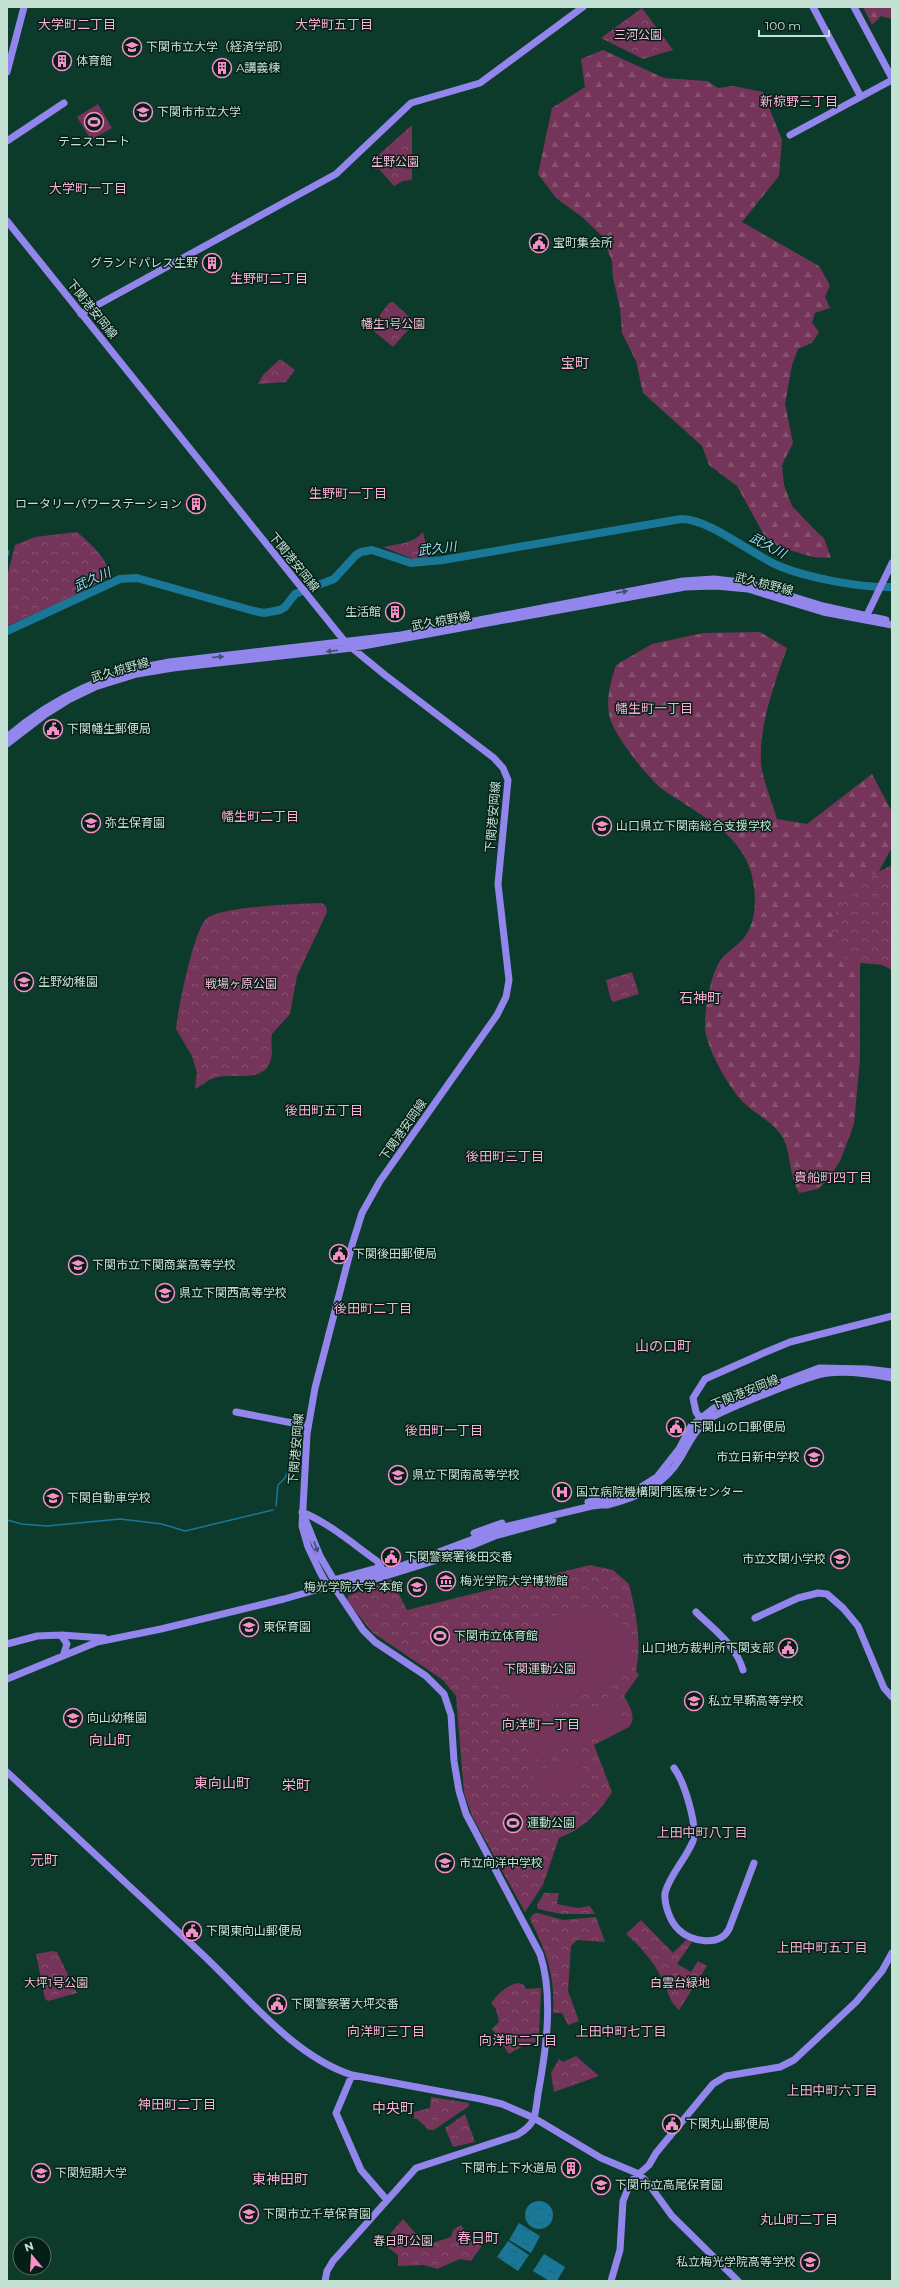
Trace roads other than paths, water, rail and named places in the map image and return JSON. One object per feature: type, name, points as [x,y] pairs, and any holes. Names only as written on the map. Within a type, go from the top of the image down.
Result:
[{"type":"street","points":[[7,72],[24,7]]},
{"type":"street","points":[[82,314],[336,174],[411,103],[480,83],[583,7]]},
{"type":"street","points":[[813,7],[861,97]]},
{"type":"street","points":[[790,135],[892,79],[854,7]]},
{"type":"street","points":[[7,141],[64,103]]},
{"type":"street","name":"下関港安岡線","points":[[7,221],[303,591],[346,642],[494,758],[505,772],[509,786],[498,884],[509,980],[506,997],[497,1015],[380,1181],[362,1213],[320,1369],[308,1426],[302,1526],[311,1555],[326,1583],[337,1591],[434,1561],[495,1536],[609,1502],[630,1494],[657,1477],[672,1459],[691,1426],[722,1411],[820,1374],[851,1373],[892,1378]]},
{"type":"street","points":[[865,618],[892,563]]},
{"type":"street","name":"武久椋野線","points":[[7,744],[16,733],[68,695],[93,683],[135,668],[408,633],[699,580],[732,580],[749,583],[823,606],[892,625]]},
{"type":"street","name":"武久椋野線","points":[[7,737],[16,733],[70,699],[95,687],[137,674],[180,667],[352,648],[699,586],[748,589],[822,612],[892,621]]},
{"type":"street","points":[[701,1421],[693,1398],[705,1380],[790,1342],[892,1316]]},
{"type":"street","name":"下関港安岡線","points":[[701,1421],[714,1408],[819,1368],[867,1368],[892,1372]]},
{"type":"street","points":[[236,1412],[308,1426]]},
{"type":"street","points":[[7,1679],[97,1642],[271,1602],[404,1564],[508,1526],[609,1502]]},
{"type":"street","name":"下関港安岡線","points":[[302,1512],[320,1556],[334,1580],[433,1550],[487,1527],[609,1502]]},
{"type":"street","points":[[302,1512],[314,1517],[335,1531],[377,1561],[381,1567]]},
{"type":"street","points":[[325,2281],[327,2271],[333,2262],[416,2168],[517,2135],[524,2131],[534,2118],[541,2076],[548,1998],[546,1973],[540,1954],[524,1921],[466,1814],[459,1791],[454,1761],[451,1715],[448,1702],[438,1686],[430,1679],[375,1642],[363,1630],[337,1591],[334,1580]]},
{"type":"street","points":[[755,1618],[798,1598],[818,1594],[827,1594],[843,1608],[858,1626],[879,1680],[890,1696]]},
{"type":"street","points":[[696,1612],[719,1632],[741,1664],[743,1670]]},
{"type":"street","points":[[7,1644],[36,1636],[61,1635],[114,1638]]},
{"type":"street","points":[[61,1635],[68,1644],[63,1656]]},
{"type":"street","points":[[674,1768],[680,1777],[688,1799],[694,1835],[691,1845],[665,1893],[670,1915],[677,1928],[686,1936],[708,1941],[717,1940],[724,1935],[729,1929],[754,1863]]},
{"type":"street","points":[[7,1772],[203,1955],[270,2020],[322,2063],[352,2075],[502,2104],[534,2118],[601,2158],[639,2174],[648,2183],[672,2216],[738,2281]]},
{"type":"street","points":[[611,2281],[620,2250],[623,2201],[631,2181],[649,2165],[656,2153],[714,2084],[732,2074],[775,2069],[790,2063],[856,2002],[882,1971],[892,1953]]},
{"type":"street","points":[[352,2075],[336,2113],[361,2170],[387,2200]]},
{"type":"water","points":[[539,2201],[549,2205],[553,2215],[549,2225],[539,2229],[529,2225],[525,2215],[529,2205]]},
{"type":"water","points":[[519,2223],[540,2236],[531,2253],[509,2240]]},
{"type":"water","points":[[508,2241],[529,2255],[518,2271],[497,2257]]},
{"type":"water","points":[[544,2254],[565,2267],[557,2281],[549,2281],[533,2271]]},
{"type":"waterway","name":"武久川","points":[[7,631],[120,579],[137,578],[264,613],[280,610],[285,607],[295,594],[334,579],[356,555],[361,552],[372,550],[411,563],[443,560],[681,519],[705,525],[768,561],[791,570],[819,578],[850,584],[892,587]]},
{"type":"waterway","points":[[7,558],[9,551]]},
{"type":"waterway","points":[[276,1506],[278,1485],[285,1478],[300,1446]]},
{"type":"waterway","points":[[7,1520],[22,1524],[47,1526],[120,1519],[162,1524],[185,1531],[273,1510]]},
{"type":"place","name":"下関市立大学（経済学部）","points":[[132,47]]},
{"type":"place","name":"体育館","points":[[62,61]]},
{"type":"place","name":"A講義棟","points":[[222,68]]},
{"type":"place","name":"下関市市立大学","points":[[143,112]]},
{"type":"place","name":"テニスコート","points":[[94,122]]},
{"type":"place","name":"宝町集会所","points":[[539,243]]},
{"type":"place","name":"グランドパレス生野","points":[[212,263]]},
{"type":"place","name":"ロータリーパワーステーション","points":[[196,504]]},
{"type":"place","name":"生活館","points":[[395,612]]},
{"type":"place","name":"下関幡生郵便局","points":[[53,729]]},
{"type":"place","name":"弥生保育園","points":[[91,823]]},
{"type":"place","name":"山口県立下関南総合支援学校","points":[[602,826]]},
{"type":"place","name":"生野幼稚園","points":[[24,982]]},
{"type":"place","name":"下関後田郵便局","points":[[339,1254]]},
{"type":"place","name":"下関市立下関商業高等学校","points":[[78,1265]]},
{"type":"place","name":"県立下関西高等学校","points":[[165,1293]]},
{"type":"place","name":"下関山の口郵便局","points":[[676,1427]]},
{"type":"place","name":"市立日新中学校","points":[[814,1457]]},
{"type":"place","name":"県立下関南高等学校","points":[[398,1475]]},
{"type":"place","name":"国立病院機構関門医療センター","points":[[562,1492]]},
{"type":"place","name":"下関自動車学校","points":[[53,1498]]},
{"type":"place","name":"下関警察署後田交番","points":[[391,1557]]},
{"type":"place","name":"市立文関小学校","points":[[840,1559]]},
{"type":"place","name":"梅光学院大学博物館","points":[[446,1581]]},
{"type":"place","name":"梅光学院大学 本館","points":[[417,1587]]},
{"type":"place","name":"東保育園","points":[[249,1627]]},
{"type":"place","name":"下関市立体育館","points":[[440,1636]]},
{"type":"place","name":"山口地方裁判所下関支部","points":[[788,1648]]},
{"type":"place","name":"私立早鞆高等学校","points":[[694,1701]]},
{"type":"place","name":"向山幼稚園","points":[[73,1718]]},
{"type":"place","name":"運動公園","points":[[513,1823]]},
{"type":"place","name":"市立向洋中学校","points":[[445,1863]]},
{"type":"place","name":"下関東向山郵便局","points":[[192,1931]]},
{"type":"place","name":"下関警察署大坪交番","points":[[277,2004]]},
{"type":"place","name":"下関丸山郵便局","points":[[672,2124]]},
{"type":"place","name":"下関市上下水道局","points":[[571,2168]]},
{"type":"place","name":"下関短期大学","points":[[41,2173]]},
{"type":"place","name":"下関市立高尾保育園","points":[[601,2185]]},
{"type":"place","name":"下関市立千草保育園","points":[[249,2214]]},
{"type":"place","name":"私立梅光学院高等学校","points":[[810,2262]]},
{"type":"district","name":"大学町二丁目","points":[[77,24]]},
{"type":"district","name":"大学町五丁目","points":[[334,24]]},
{"type":"district","name":"新椋野三丁目","points":[[799,101]]},
{"type":"district","name":"大学町一丁目","points":[[88,188]]},
{"type":"district","name":"生野町二丁目","points":[[269,278]]},
{"type":"district","name":"宝町","points":[[575,363]]},
{"type":"district","name":"生野町一丁目","points":[[348,493]]},
{"type":"district","name":"幡生町一丁目","points":[[654,708]]},
{"type":"district","name":"幡生町二丁目","points":[[260,816]]},
{"type":"district","name":"石神町","points":[[700,998]]},
{"type":"district","name":"後田町五丁目","points":[[324,1110]]},
{"type":"district","name":"後田町三丁目","points":[[505,1156]]},
{"type":"district","name":"貴船町四丁目","points":[[833,1177]]},
{"type":"district","name":"後田町二丁目","points":[[373,1308]]},
{"type":"district","name":"山の口町","points":[[663,1346]]},
{"type":"district","name":"後田町一丁目","points":[[444,1430]]},
{"type":"district","name":"向洋町一丁目","points":[[541,1724]]},
{"type":"district","name":"向山町","points":[[110,1740]]},
{"type":"district","name":"東向山町","points":[[222,1783]]},
{"type":"district","name":"栄町","points":[[296,1785]]},
{"type":"district","name":"上田中町八丁目","points":[[702,1832]]},
{"type":"district","name":"元町","points":[[44,1860]]},
{"type":"district","name":"上田中町五丁目","points":[[822,1947]]},
{"type":"district","name":"向洋町三丁目","points":[[386,2031]]},
{"type":"district","name":"上田中町七丁目","points":[[621,2031]]},
{"type":"district","name":"向洋町二丁目","points":[[518,2040]]},
{"type":"district","name":"上田中町六丁目","points":[[832,2090]]},
{"type":"district","name":"神田町二丁目","points":[[177,2104]]},
{"type":"district","name":"中央町","points":[[393,2108]]},
{"type":"district","name":"東神田町","points":[[280,2179]]},
{"type":"district","name":"丸山町二丁目","points":[[799,2219]]},
{"type":"district","name":"春日町","points":[[478,2238]]},
{"type":"park label","name":"三河公園","points":[[638,35]]},
{"type":"park label","name":"生野公園","points":[[395,162]]},
{"type":"park label","name":"幡生1号公園","points":[[393,324]]},
{"type":"park label","name":"戦場ヶ原公園","points":[[241,984]]},
{"type":"park label","name":"下関運動公園","points":[[540,1669]]},
{"type":"park label","name":"大坪1号公園","points":[[56,1983]]},
{"type":"park label","name":"白雲台緑地","points":[[680,1983]]},
{"type":"park label","name":"春日町公園","points":[[403,2241]]}]
